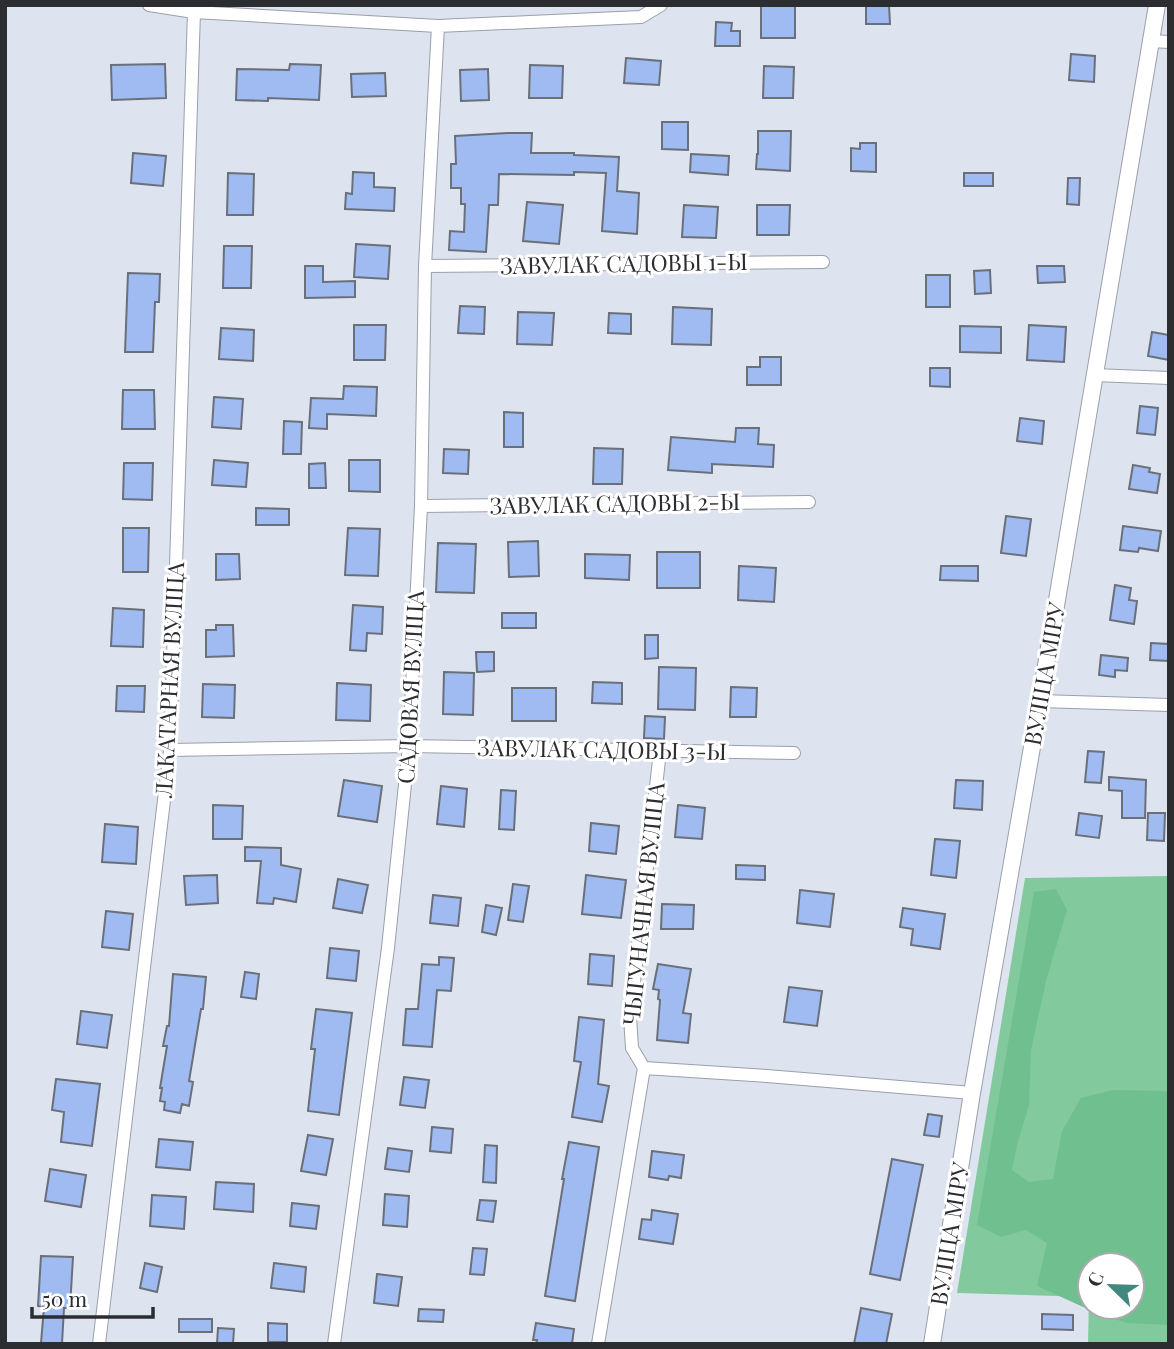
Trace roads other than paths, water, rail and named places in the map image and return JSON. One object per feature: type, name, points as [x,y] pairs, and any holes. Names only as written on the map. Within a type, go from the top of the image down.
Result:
[{"type":"street","points":[[149,5],[194,12],[438,26],[641,17],[661,5]]},
{"type":"street","name":"ВУЛІЦА МІРУ","points":[[932,1344],[972,1093],[1157,5]]},
{"type":"street","name":"ЛАКАТАРНАЯ ВУЛІЦА","points":[[99,1344],[170,750],[194,12]]},
{"type":"street","name":"САДОВАЯ ВУЛІЦА","points":[[334,1344],[388,948],[409,746],[421,506],[425,266],[438,26]]},
{"type":"street","points":[[1151,41],[1169,42]]},
{"type":"street","name":"ЗАВУЛАК САДОВЫ 1-Ы","points":[[425,266],[823,262]]},
{"type":"street","points":[[1094,376],[1169,378]]},
{"type":"street","name":"ЗАВУЛАК САДОВЫ 2-Ы","points":[[421,506],[809,502]]},
{"type":"street","points":[[1040,701],[1169,705]]},
{"type":"street","name":"ЗАВУЛАК САДОВЫ 3-Ы","points":[[170,750],[409,746],[794,753]]},
{"type":"street","name":"ЧЫГУНАЧНАЯ ВУЛІЦА","points":[[644,1068],[632,1048],[631,1017],[660,751]]},
{"type":"street","points":[[598,1344],[644,1068],[972,1093]]}]
